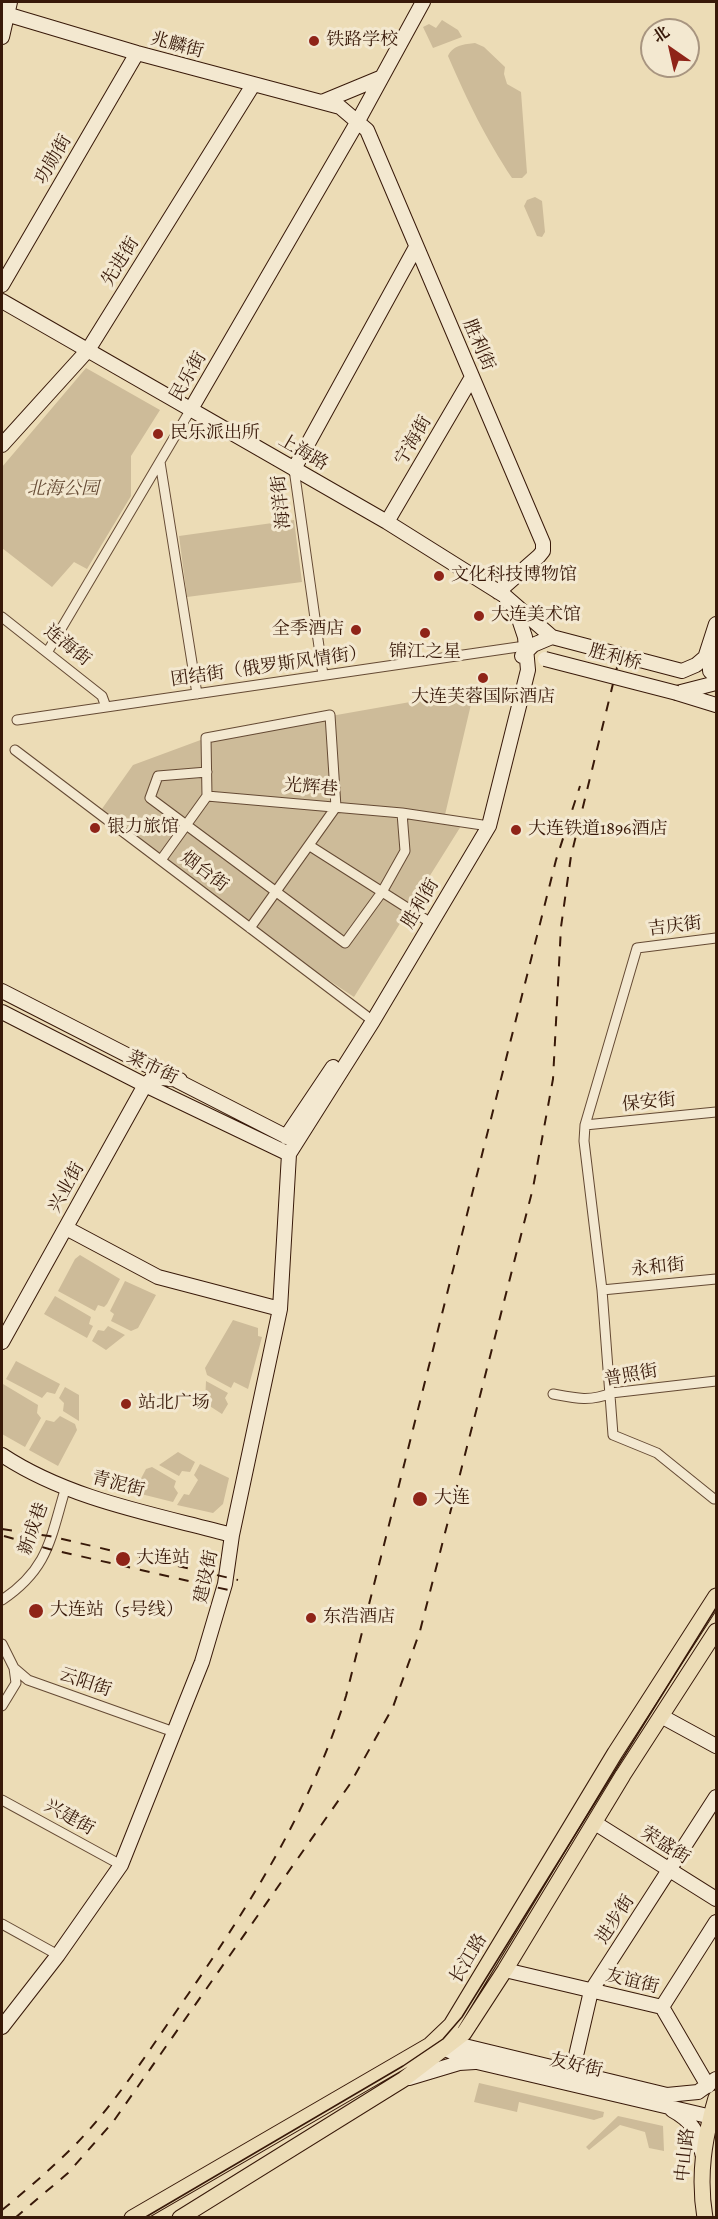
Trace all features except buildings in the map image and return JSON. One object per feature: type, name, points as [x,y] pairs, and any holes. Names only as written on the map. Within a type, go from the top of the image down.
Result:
[{"type":"main road","name":"长江路","points":[[180,2217],[405,2079],[442,2044],[596,1783],[717,1596]]},
{"type":"main road","name":"长江路","points":[[132,2217],[464,2033],[661,1716],[717,1631]]},
{"type":"main road","name":"中山路","points":[[705,2217],[701,2184],[703,2155],[714,2117],[714,2088]]},
{"type":"main road","points":[[696,2217],[701,2184]]},
{"type":"street","name":"民乐街","points":[[48,651],[358,121],[423,2]]},
{"type":"street","points":[[2,37],[8,8]]},
{"type":"street","name":"兆麟街","points":[[8,8],[137,53],[340,107]]},
{"type":"street","name":"功勋街","points":[[2,285],[137,53]]},
{"type":"street","points":[[322,102],[380,78]]},
{"type":"street","name":"先进街","points":[[2,445],[88,350],[253,85]]},
{"type":"street","name":"胜利街","points":[[340,107],[366,130],[543,543],[543,551],[539,556],[501,594]]},
{"type":"street","name":"海洋街","points":[[323,675],[294,469],[416,247]]},
{"type":"street","name":"上海路","points":[[2,301],[387,522],[501,594],[552,637]]},
{"type":"street","name":"宁海街","points":[[387,522],[472,377]]},
{"type":"street","points":[[160,462],[197,694]]},
{"type":"street","points":[[501,594],[519,619],[526,648],[542,639],[552,637]]},
{"type":"street","name":"连海街","points":[[2,617],[48,651],[102,696],[106,707]]},
{"type":"street","points":[[717,624],[710,664],[710,671],[717,677]]},
{"type":"street","name":"胜利桥","points":[[552,637],[682,670],[696,665],[713,652]]},
{"type":"street","name":"胜利街","points":[[290,1144],[370,1019],[485,825],[528,670],[526,648]]},
{"type":"street","name":"胜利街","points":[[485,825],[522,656],[526,648]]},
{"type":"street","name":"团结街（俄罗斯风情街）","points":[[17,720],[526,648]]},
{"type":"street","name":"胜利桥","points":[[528,670],[536,659],[545,659],[717,705]]},
{"type":"street","points":[[677,693],[717,683]]},
{"type":"street","points":[[161,860],[207,796],[206,738],[330,715],[336,807],[250,928]]},
{"type":"street","name":"烟台街","points":[[12,747],[370,1019]]},
{"type":"street","points":[[207,772],[158,776],[150,798],[345,944],[382,892],[405,851],[402,813]]},
{"type":"street","name":"光辉巷","points":[[207,796],[402,813],[485,825]]},
{"type":"street","points":[[310,846],[428,921]]},
{"type":"street","name":"吉庆街","points":[[585,1125],[637,948],[717,938]]},
{"type":"street","points":[[2,991],[180,1080],[290,1144]]},
{"type":"street","name":"菜市街","points":[[2,1012],[145,1085],[290,1144]]},
{"type":"street","points":[[145,1085],[154,1077],[180,1080]]},
{"type":"street","name":"兴业街","points":[[2,1342],[145,1085]]},
{"type":"street","name":"保安街","points":[[585,1125],[717,1112]]},
{"type":"street","points":[[585,1125],[584,1141],[602,1290],[613,1435],[657,1453],[714,1499]]},
{"type":"street","name":"建设街","points":[[2,2027],[58,1955],[121,1865],[214,1625],[225,1584],[232,1535],[280,1309],[290,1144]]},
{"type":"street","points":[[66,1228],[158,1277],[280,1309]]},
{"type":"street","name":"永和街","points":[[602,1290],[717,1279]]},
{"type":"street","name":"普照街","points":[[552,1394],[584,1400],[597,1399],[611,1393],[717,1381]]},
{"type":"street","name":"青泥街","points":[[2,1455],[27,1472],[65,1490],[232,1535]]},
{"type":"street","name":"新成巷","points":[[2,1600],[32,1576],[42,1561],[65,1490]]},
{"type":"street","points":[[2,1644],[14,1668],[16,1683],[2,1706]]},
{"type":"street","name":"云阳街","points":[[14,1668],[28,1680],[174,1732]]},
{"type":"street","points":[[661,1716],[717,1746]]},
{"type":"street","name":"进步街","points":[[572,2073],[591,1991],[717,1797]]},
{"type":"street","name":"兴建街","points":[[2,1800],[121,1865]]},
{"type":"street","name":"荣盛街","points":[[595,1823],[717,1899]]},
{"type":"street","points":[[662,2007],[717,1922]]},
{"type":"street","points":[[2,1924],[58,1955]]},
{"type":"street","name":"友谊街","points":[[505,1970],[662,2007],[714,2088]]},
{"type":"street","name":"友好街","points":[[442,2044],[477,2062],[714,2117]]},
{"type":"street","name":"友好街","points":[[442,2044],[667,2096],[688,2095],[714,2088]]},
{"type":"street","points":[[405,2079],[455,2064],[477,2062]]},
{"type":"street","points":[[660,2103],[680,2114],[691,2126],[700,2138],[703,2155]]},
{"type":"green space","points":[[442,20],[458,30],[462,37],[433,48],[423,27],[429,24],[436,28]]},
{"type":"green space","points":[[475,43],[484,47],[505,67],[504,74],[507,84],[521,92],[527,173],[522,178],[512,178],[502,163],[477,119],[448,56],[456,47]]},
{"type":"green space","points":[[535,197],[542,201],[545,232],[542,237],[537,236],[524,206],[527,200]]},
{"type":"green space","name":"北海公园","points":[[86,368],[160,410],[131,456],[131,496],[87,569],[74,562],[52,587],[2,548],[2,467]]},
{"type":"green space","points":[[294,520],[302,582],[187,597],[179,536]]},
{"type":"green space","points":[[467,692],[472,700],[444,819],[445,824],[461,826],[354,997],[250,928],[99,813],[133,765],[206,738]]},
{"type":"green space","points":[[80,1255],[120,1279],[107,1304],[104,1307],[98,1305],[95,1311],[58,1291],[75,1259]]},
{"type":"green space","points":[[125,1281],[156,1295],[138,1328],[131,1331],[111,1321],[114,1314],[110,1311]]},
{"type":"green space","points":[[55,1296],[91,1317],[89,1324],[93,1326],[87,1338],[44,1314]]},
{"type":"green space","points":[[233,1320],[258,1328],[258,1336],[262,1337],[248,1389],[234,1382],[231,1388],[207,1375],[205,1368]]},
{"type":"green space","points":[[108,1326],[125,1335],[106,1350],[92,1341],[98,1330],[104,1331]]},
{"type":"green space","points":[[16,1361],[60,1384],[55,1394],[47,1392],[42,1398],[6,1379]]},
{"type":"green space","points":[[206,1381],[228,1393],[225,1398],[228,1404],[222,1414],[205,1403]]},
{"type":"green space","points":[[3,1384],[38,1405],[37,1413],[41,1418],[25,1447],[2,1434]]},
{"type":"green space","points":[[65,1387],[79,1395],[79,1421],[63,1411],[64,1403],[59,1398]]},
{"type":"green space","points":[[60,1416],[75,1424],[77,1430],[58,1466],[29,1450],[46,1420],[54,1422]]},
{"type":"green space","points":[[178,1452],[195,1462],[190,1472],[182,1471],[179,1476],[159,1465]]},
{"type":"green space","points":[[200,1464],[229,1478],[223,1504],[213,1513],[177,1505],[184,1494],[189,1495],[198,1480],[194,1475]]},
{"type":"green space","points":[[152,1467],[176,1481],[174,1487],[178,1493],[173,1502],[137,1493],[135,1490],[146,1469]]},
{"type":"green space","points":[[479,2083],[604,2112],[603,2117],[594,2120],[519,2102],[517,2112],[474,2102]]},
{"type":"green space","points":[[618,2116],[663,2126],[664,2151],[649,2148],[645,2132],[620,2125],[589,2150],[586,2147]]},
{"type":"tram line","points":[[144,2218],[403,2066],[443,2039],[462,2017],[716,1608]]},
{"type":"railway","points":[[15,2218],[68,2173],[113,2122],[350,1784],[393,1707],[420,1631],[533,1188],[553,1079],[561,927],[571,856],[620,655]]},
{"type":"railway","points":[[2,2210],[40,2178],[93,2126],[149,2051],[213,1958],[258,1887],[298,1813],[332,1736],[346,1696],[556,860],[580,786]]},
{"type":"railway","points":[[2,1529],[49,1536],[238,1580]]},
{"type":"railway","points":[[4,1536],[49,1549],[237,1592]]},
{"type":"place","name":"铁路学校","points":[[314,41]]},
{"type":"place","name":"民乐派出所","points":[[158,434]]},
{"type":"place","name":"文化科技博物馆","points":[[439,576]]},
{"type":"place","name":"大连美术馆","points":[[479,616]]},
{"type":"place","name":"全季酒店","points":[[356,630]]},
{"type":"place","name":"锦江之星","points":[[425,633]]},
{"type":"place","name":"大连芙蓉国际酒店","points":[[483,678]]},
{"type":"place","name":"银力旅馆","points":[[95,828]]},
{"type":"place","name":"大连铁道1896酒店","points":[[516,830]]},
{"type":"place","name":"站北广场","points":[[126,1404]]},
{"type":"place","name":"大连","points":[[420,1499]]},
{"type":"place","name":"大连站","points":[[123,1559]]},
{"type":"place","name":"大连站（5号线）","points":[[36,1611]]},
{"type":"place","name":"东浩酒店","points":[[311,1618]]}]
